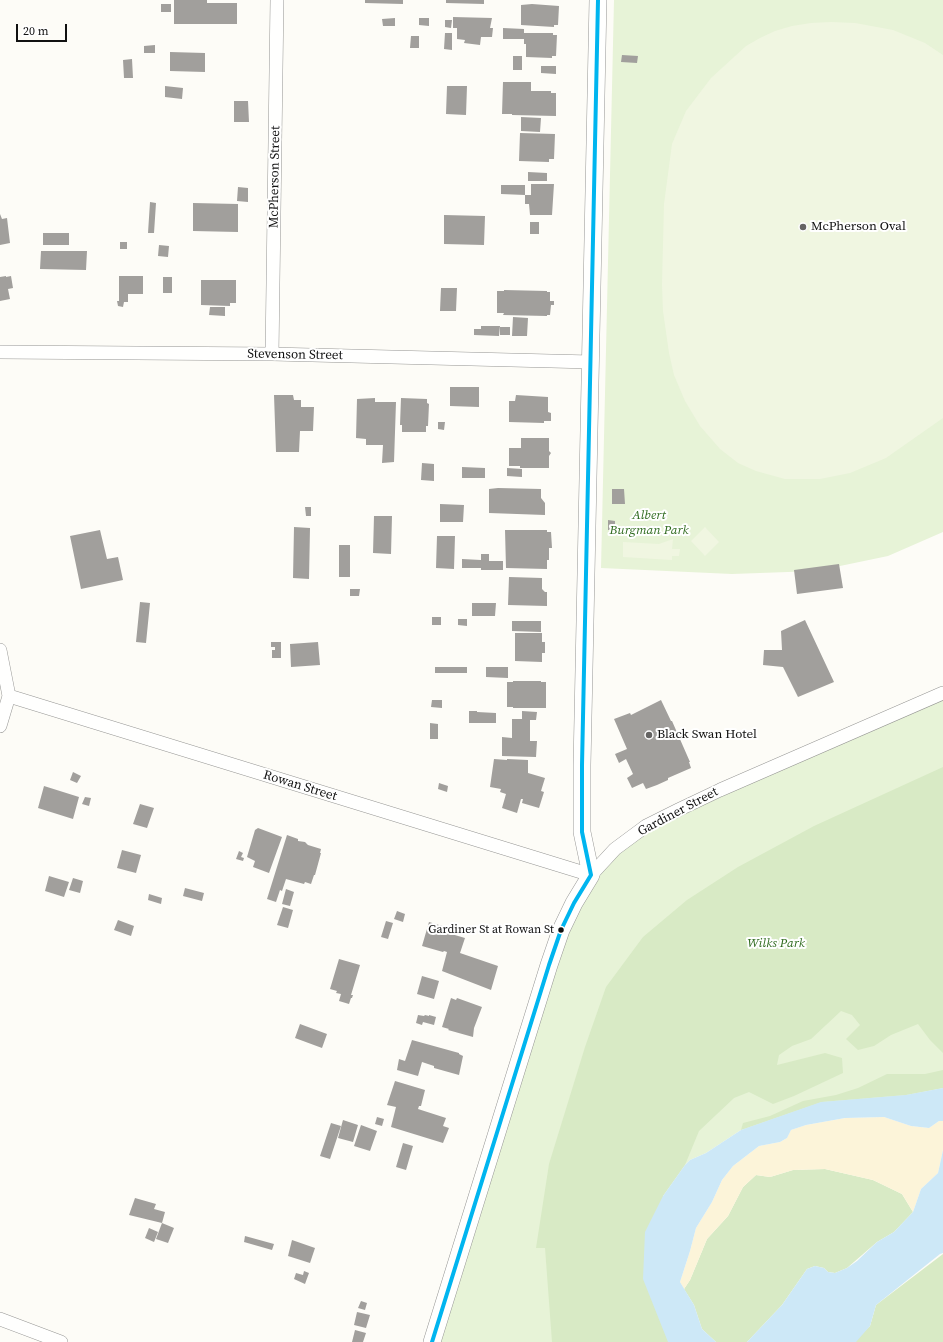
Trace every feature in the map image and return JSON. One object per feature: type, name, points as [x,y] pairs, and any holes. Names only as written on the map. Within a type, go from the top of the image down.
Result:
[{"type":"street","name":"McPherson Street","points":[[272,354],[277,0]]},
{"type":"street","points":[[591,876],[582,832],[582,765],[598,0]]},
{"type":"street","name":"Stevenson Street","points":[[0,352],[272,354],[591,362]]},
{"type":"street","points":[[0,650],[9,696],[0,726]]},
{"type":"street","name":"Gardiner Street","points":[[432,1342],[549,965],[574,903],[591,876],[615,849],[646,826],[720,790],[943,693]]},
{"type":"street","name":"Rowan Street","points":[[9,696],[591,876]]},
{"type":"street","points":[[0,1320],[61,1342]]},
{"type":"green space","name":"McPherson Oval","points":[[614,0],[943,0],[943,532],[888,556],[816,571],[732,574],[601,568]]},
{"type":"green space","name":"McPherson Oval","points":[[831,22],[855,23],[893,30],[925,43],[943,55],[943,418],[886,458],[850,473],[820,479],[785,479],[756,471],[738,463],[720,449],[700,426],[685,401],[674,375],[669,353],[663,311],[662,285],[664,204],[672,144],[686,111],[711,78],[746,46],[775,31],[792,26]]},
{"type":"green space","points":[[705,527],[719,542],[705,556],[691,541]]},
{"type":"green space","points":[[673,539],[672,549],[680,549],[679,556],[672,556],[672,560],[623,557],[623,542],[659,544]]},
{"type":"green space","name":"Wilks Park","points":[[943,693],[943,1088],[741,1130],[706,1153],[690,1160],[663,1196],[645,1232],[668,1342],[432,1342],[549,965],[591,875],[646,826]]},
{"type":"green space","points":[[943,767],[943,1053],[930,1040],[918,1024],[891,1035],[874,1046],[858,1050],[846,1039],[860,1025],[852,1015],[841,1011],[811,1039],[792,1046],[779,1055],[777,1065],[825,1053],[842,1058],[843,1073],[773,1104],[749,1092],[734,1098],[699,1131],[685,1165],[663,1196],[668,1342],[552,1342],[545,1248],[536,1248],[549,1164],[585,1047],[606,987],[643,937],[687,900],[738,867],[814,826]]},
{"type":"green space","points":[[943,1070],[943,1088],[906,1095],[822,1102],[741,1130],[743,1123],[770,1116],[803,1101],[836,1095],[858,1088],[887,1074],[925,1074]]},
{"type":"green space","points":[[825,1169],[873,1180],[902,1194],[913,1212],[894,1232],[877,1242],[847,1268],[835,1273],[828,1272],[824,1268],[815,1266],[807,1269],[782,1305],[747,1342],[716,1342],[702,1329],[694,1305],[684,1289],[690,1280],[707,1239],[728,1216],[743,1187],[756,1175],[770,1177],[793,1170]]},
{"type":"green space","points":[[943,1254],[943,1342],[852,1342],[870,1326],[876,1305]]},
{"type":"sand","points":[[884,1117],[911,1126],[929,1128],[939,1121],[943,1121],[943,1150],[938,1173],[921,1189],[913,1212],[902,1194],[873,1180],[825,1169],[793,1170],[770,1177],[756,1175],[743,1187],[728,1216],[707,1239],[690,1280],[684,1289],[680,1282],[696,1228],[712,1202],[722,1180],[733,1166],[759,1146],[780,1142],[787,1138],[791,1130],[806,1125],[845,1118]]},
{"type":"water","points":[[943,1088],[943,1121],[939,1121],[929,1128],[911,1126],[884,1117],[845,1118],[806,1125],[791,1130],[787,1138],[780,1142],[759,1146],[733,1166],[722,1180],[712,1202],[696,1228],[680,1282],[694,1305],[702,1329],[716,1342],[668,1342],[643,1279],[645,1232],[663,1196],[690,1160],[706,1153],[741,1130],[821,1102],[906,1095]]},
{"type":"water","points":[[943,1150],[943,1253],[876,1305],[870,1326],[856,1342],[747,1342],[782,1305],[807,1269],[815,1266],[824,1268],[828,1272],[835,1273],[847,1268],[857,1261],[877,1242],[894,1232],[913,1212],[921,1189],[938,1173]]},
{"type":"building","points":[[174,0],[207,0],[207,3],[237,3],[237,24],[174,24]]},
{"type":"building","points":[[365,0],[403,0],[403,4],[365,3]]},
{"type":"building","points":[[446,0],[484,0],[484,4],[446,3]]},
{"type":"building","points":[[161,4],[171,4],[171,12],[161,12]]},
{"type":"building","points":[[532,4],[559,6],[558,25],[554,25],[554,27],[521,25],[521,5]]},
{"type":"building","points":[[453,17],[492,18],[490,28],[493,28],[492,37],[481,37],[480,45],[464,43],[465,40],[457,39],[457,28],[453,28]]},
{"type":"building","points":[[395,18],[395,26],[383,26],[382,19]]},
{"type":"building","points":[[419,18],[429,18],[429,26],[419,25]]},
{"type":"building","points":[[445,20],[452,20],[451,28],[445,27]]},
{"type":"building","points":[[503,28],[524,29],[524,33],[553,33],[553,35],[557,35],[556,56],[552,56],[552,58],[526,57],[526,44],[524,44],[524,39],[503,39]]},
{"type":"building","points":[[445,33],[452,33],[452,50],[444,49]]},
{"type":"building","points":[[411,36],[419,36],[419,48],[410,48]]},
{"type":"building","points":[[155,45],[155,53],[144,53],[144,46]]},
{"type":"building","points":[[170,52],[205,53],[205,72],[170,71]]},
{"type":"building","points":[[622,55],[638,56],[637,63],[621,62]]},
{"type":"building","points":[[513,56],[522,56],[522,70],[513,70]]},
{"type":"building","points":[[132,59],[133,78],[124,78],[123,60]]},
{"type":"building","points":[[541,66],[556,66],[556,74],[541,73]]},
{"type":"building","points":[[503,82],[531,82],[531,91],[551,91],[551,93],[556,93],[556,116],[502,114]]},
{"type":"building","points":[[165,86],[183,88],[182,99],[165,97]]},
{"type":"building","points":[[447,86],[467,86],[466,115],[446,114]]},
{"type":"building","points":[[234,101],[248,101],[249,122],[234,122]]},
{"type":"building","points":[[521,117],[541,118],[540,132],[521,131]]},
{"type":"building","points":[[520,133],[555,134],[554,159],[549,159],[549,162],[519,161]]},
{"type":"building","points":[[528,172],[547,173],[547,181],[528,181]]},
{"type":"building","points":[[531,184],[554,184],[552,215],[530,215],[529,204],[525,204],[525,195],[531,195]]},
{"type":"building","points":[[501,185],[525,185],[525,195],[501,194]]},
{"type":"building","points":[[238,187],[248,188],[248,202],[237,201]]},
{"type":"building","points":[[150,202],[156,203],[154,233],[148,233]]},
{"type":"building","points":[[193,203],[238,204],[238,232],[193,231]]},
{"type":"building","points":[[0,214],[2,219],[7,218],[10,243],[0,245]]},
{"type":"building","points":[[444,215],[485,216],[484,245],[444,244]]},
{"type":"building","points":[[530,222],[539,222],[539,234],[530,234]]},
{"type":"building","points":[[43,233],[69,233],[69,245],[43,245]]},
{"type":"building","points":[[120,242],[127,242],[127,249],[120,249]]},
{"type":"building","points":[[159,245],[169,246],[168,257],[158,256]]},
{"type":"building","points":[[41,251],[87,251],[86,270],[40,269]]},
{"type":"building","points":[[11,276],[13,288],[8,289],[10,299],[0,301],[0,277]]},
{"type":"building","points":[[119,276],[143,276],[143,294],[128,294],[128,302],[124,302],[123,307],[118,306],[117,301],[119,301]]},
{"type":"building","points":[[163,277],[172,277],[172,293],[163,293]]},
{"type":"building","points":[[201,280],[236,280],[236,303],[230,303],[230,306],[201,305]]},
{"type":"building","points":[[441,288],[457,288],[456,311],[440,311]]},
{"type":"building","points":[[497,291],[550,292],[550,301],[554,301],[554,305],[551,305],[550,315],[503,315],[504,313],[497,313]]},
{"type":"building","points":[[210,307],[225,307],[225,316],[209,315]]},
{"type":"building","points":[[513,317],[528,318],[527,336],[512,336]]},
{"type":"building","points":[[481,326],[500,326],[499,336],[474,335],[474,329],[481,329]]},
{"type":"building","points":[[500,327],[510,327],[510,335],[500,335]]},
{"type":"building","points":[[450,387],[479,387],[479,407],[450,406]]},
{"type":"building","points":[[274,395],[293,395],[294,400],[301,400],[301,407],[314,407],[313,431],[300,431],[299,452],[276,452]]},
{"type":"building","points":[[516,395],[548,397],[548,412],[551,413],[551,421],[544,421],[544,423],[509,422],[509,401],[515,401]]},
{"type":"building","points":[[375,398],[375,402],[396,402],[394,462],[382,463],[383,445],[366,445],[366,439],[356,438],[357,399]]},
{"type":"building","points":[[401,398],[427,399],[427,403],[429,404],[428,426],[426,426],[426,432],[402,432],[402,425],[400,425]]},
{"type":"building","points":[[438,422],[445,422],[444,430],[438,429]]},
{"type":"building","points":[[521,438],[549,438],[549,451],[551,453],[549,456],[549,468],[520,468],[520,466],[509,466],[509,448],[521,448]]},
{"type":"building","points":[[422,463],[434,464],[434,481],[421,480]]},
{"type":"building","points":[[462,467],[485,468],[485,478],[462,478]]},
{"type":"building","points":[[507,468],[522,469],[522,477],[507,476]]},
{"type":"building","points":[[489,489],[541,489],[541,498],[545,503],[545,515],[489,513]]},
{"type":"building","points":[[612,489],[624,489],[625,504],[612,504]]},
{"type":"building","points":[[440,504],[464,505],[463,522],[440,522]]},
{"type":"building","points":[[305,507],[311,507],[311,516],[306,516]]},
{"type":"building","points":[[374,516],[392,516],[391,554],[373,553]]},
{"type":"building","points":[[608,520],[615,521],[615,530],[608,530]]},
{"type":"building","points":[[294,527],[310,528],[309,579],[293,578]]},
{"type":"building","points":[[100,530],[107,559],[118,557],[123,580],[81,589],[70,536]]},
{"type":"building","points":[[505,530],[547,530],[547,532],[551,532],[552,548],[549,548],[547,569],[506,568]]},
{"type":"building","points":[[437,536],[455,536],[454,569],[436,568]]},
{"type":"building","points":[[339,545],[350,545],[350,577],[339,577]]},
{"type":"building","points":[[481,554],[489,554],[489,561],[503,561],[503,570],[462,568],[462,559],[481,560]]},
{"type":"building","points":[[839,564],[843,588],[797,594],[794,570]]},
{"type":"building","points":[[509,577],[542,578],[542,589],[547,592],[547,606],[508,605]]},
{"type":"building","points":[[350,589],[360,589],[359,596],[350,596]]},
{"type":"building","points":[[140,602],[150,603],[146,643],[136,642]]},
{"type":"building","points":[[472,603],[496,603],[495,616],[472,616]]},
{"type":"building","points":[[432,617],[441,617],[441,625],[432,625]]},
{"type":"building","points":[[458,619],[467,619],[467,626],[458,625]]},
{"type":"building","points":[[805,620],[834,682],[798,697],[783,667],[763,665],[764,650],[782,650],[781,631]]},
{"type":"building","points":[[512,621],[541,621],[541,632],[512,631]]},
{"type":"building","points":[[515,633],[542,633],[542,642],[545,642],[545,653],[542,653],[542,662],[515,661]]},
{"type":"building","points":[[271,642],[281,642],[281,658],[272,658],[272,650],[275,650],[275,647],[271,647]]},
{"type":"building","points":[[318,642],[320,665],[291,667],[290,644]]},
{"type":"building","points":[[435,667],[467,667],[467,673],[435,673]]},
{"type":"building","points":[[486,667],[508,667],[508,678],[486,677]]},
{"type":"building","points":[[507,682],[546,682],[546,708],[507,707]]},
{"type":"building","points":[[432,700],[442,700],[442,708],[431,707]]},
{"type":"building","name":"Black Swan Hotel","points":[[661,700],[672,721],[690,762],[691,768],[646,789],[643,783],[632,788],[627,778],[633,774],[626,759],[619,763],[615,754],[627,749],[614,719],[630,713],[631,715]]},
{"type":"building","points":[[469,711],[496,713],[496,723],[469,723]]},
{"type":"building","points":[[522,711],[537,712],[536,720],[530,720],[530,741],[537,741],[536,757],[502,756],[502,737],[512,738],[512,719],[522,719]]},
{"type":"building","points":[[430,723],[438,724],[438,739],[430,739]]},
{"type":"building","points":[[494,759],[528,760],[528,773],[545,778],[541,791],[544,792],[539,808],[522,803],[523,799],[521,799],[517,813],[502,808],[506,794],[500,792],[501,789],[490,787]]},
{"type":"building","points":[[73,772],[81,776],[77,783],[70,780]]},
{"type":"building","points":[[439,783],[448,786],[447,792],[438,789]]},
{"type":"building","points":[[44,786],[79,797],[73,819],[38,808]]},
{"type":"building","points":[[85,797],[91,798],[89,806],[82,804]]},
{"type":"building","points":[[140,804],[154,808],[147,828],[133,824]]},
{"type":"building","points":[[258,828],[282,837],[269,873],[253,867],[255,861],[247,857],[255,830]]},
{"type":"building","points":[[287,835],[298,839],[298,841],[305,842],[308,845],[321,849],[321,853],[311,884],[305,882],[304,884],[286,879],[276,902],[267,899]]},
{"type":"building","points":[[122,850],[141,855],[136,873],[117,868]]},
{"type":"building","points":[[239,851],[243,853],[241,857],[244,858],[243,861],[236,859]]},
{"type":"building","points":[[49,876],[69,882],[64,897],[45,891]]},
{"type":"building","points":[[73,878],[83,881],[80,893],[69,890]]},
{"type":"building","points":[[185,888],[204,893],[202,901],[183,896]]},
{"type":"building","points":[[286,889],[294,892],[290,906],[282,904]]},
{"type":"building","points":[[149,894],[162,898],[161,904],[148,900]]},
{"type":"building","points":[[283,907],[293,910],[288,928],[277,925]]},
{"type":"building","points":[[397,911],[405,914],[403,922],[394,919]]},
{"type":"building","points":[[118,920],[134,926],[131,936],[114,930]]},
{"type":"building","points":[[386,921],[393,923],[388,939],[381,937]]},
{"type":"building","points":[[429,922],[449,928],[448,933],[465,938],[460,953],[498,966],[491,990],[442,971],[447,952],[422,946]]},
{"type":"building","points":[[339,959],[360,965],[351,995],[353,995],[349,1004],[339,1001],[341,994],[330,989]]},
{"type":"building","points":[[422,976],[439,981],[434,999],[417,994]]},
{"type":"building","points":[[451,998],[456,1000],[457,998],[482,1007],[474,1028],[473,1037],[442,1027]]},
{"type":"building","points":[[418,1015],[429,1015],[436,1017],[434,1025],[423,1022],[422,1025],[416,1023]]},
{"type":"building","points":[[300,1024],[327,1034],[322,1048],[295,1038]]},
{"type":"building","points":[[412,1040],[459,1053],[463,1056],[459,1075],[434,1068],[434,1066],[422,1062],[418,1076],[397,1070],[399,1059],[405,1061]]},
{"type":"building","points":[[395,1081],[425,1090],[421,1106],[419,1106],[418,1109],[446,1118],[443,1126],[449,1128],[443,1143],[391,1127],[396,1107],[387,1105]]},
{"type":"building","points":[[377,1117],[384,1119],[382,1126],[375,1124]]},
{"type":"building","points":[[343,1120],[358,1125],[353,1142],[338,1138]]},
{"type":"building","points":[[331,1123],[341,1126],[330,1159],[320,1156]]},
{"type":"building","points":[[361,1125],[377,1131],[370,1151],[354,1146]]},
{"type":"building","points":[[403,1143],[413,1146],[406,1170],[396,1167]]},
{"type":"building","points":[[135,1198],[156,1204],[154,1209],[165,1212],[162,1223],[129,1215]]},
{"type":"building","points":[[162,1223],[174,1228],[168,1243],[156,1239]]},
{"type":"building","points":[[149,1228],[158,1232],[154,1242],[145,1238]]},
{"type":"building","points":[[245,1236],[274,1244],[272,1250],[244,1242]]},
{"type":"building","points":[[292,1240],[315,1248],[310,1263],[288,1256]]},
{"type":"building","points":[[304,1271],[309,1273],[305,1284],[294,1279],[296,1273],[303,1275]]},
{"type":"building","points":[[361,1301],[367,1303],[365,1310],[358,1308]]},
{"type":"building","points":[[357,1312],[370,1315],[366,1328],[354,1325]]},
{"type":"building","points":[[355,1330],[366,1333],[363,1342],[352,1342]]},
{"type":"transit line","points":[[432,1342],[549,965],[561,930],[574,903],[591,875],[582,832],[582,765],[598,0]]},
{"type":"place","name":"McPherson Oval","points":[[803,227]]},
{"type":"place","name":"Black Swan Hotel","points":[[649,735]]},
{"type":"place","name":"Gardiner St at Rowan St","points":[[561,930]]},
{"type":"park label","name":"Albert Burgman Park","points":[[649,524]]}]
